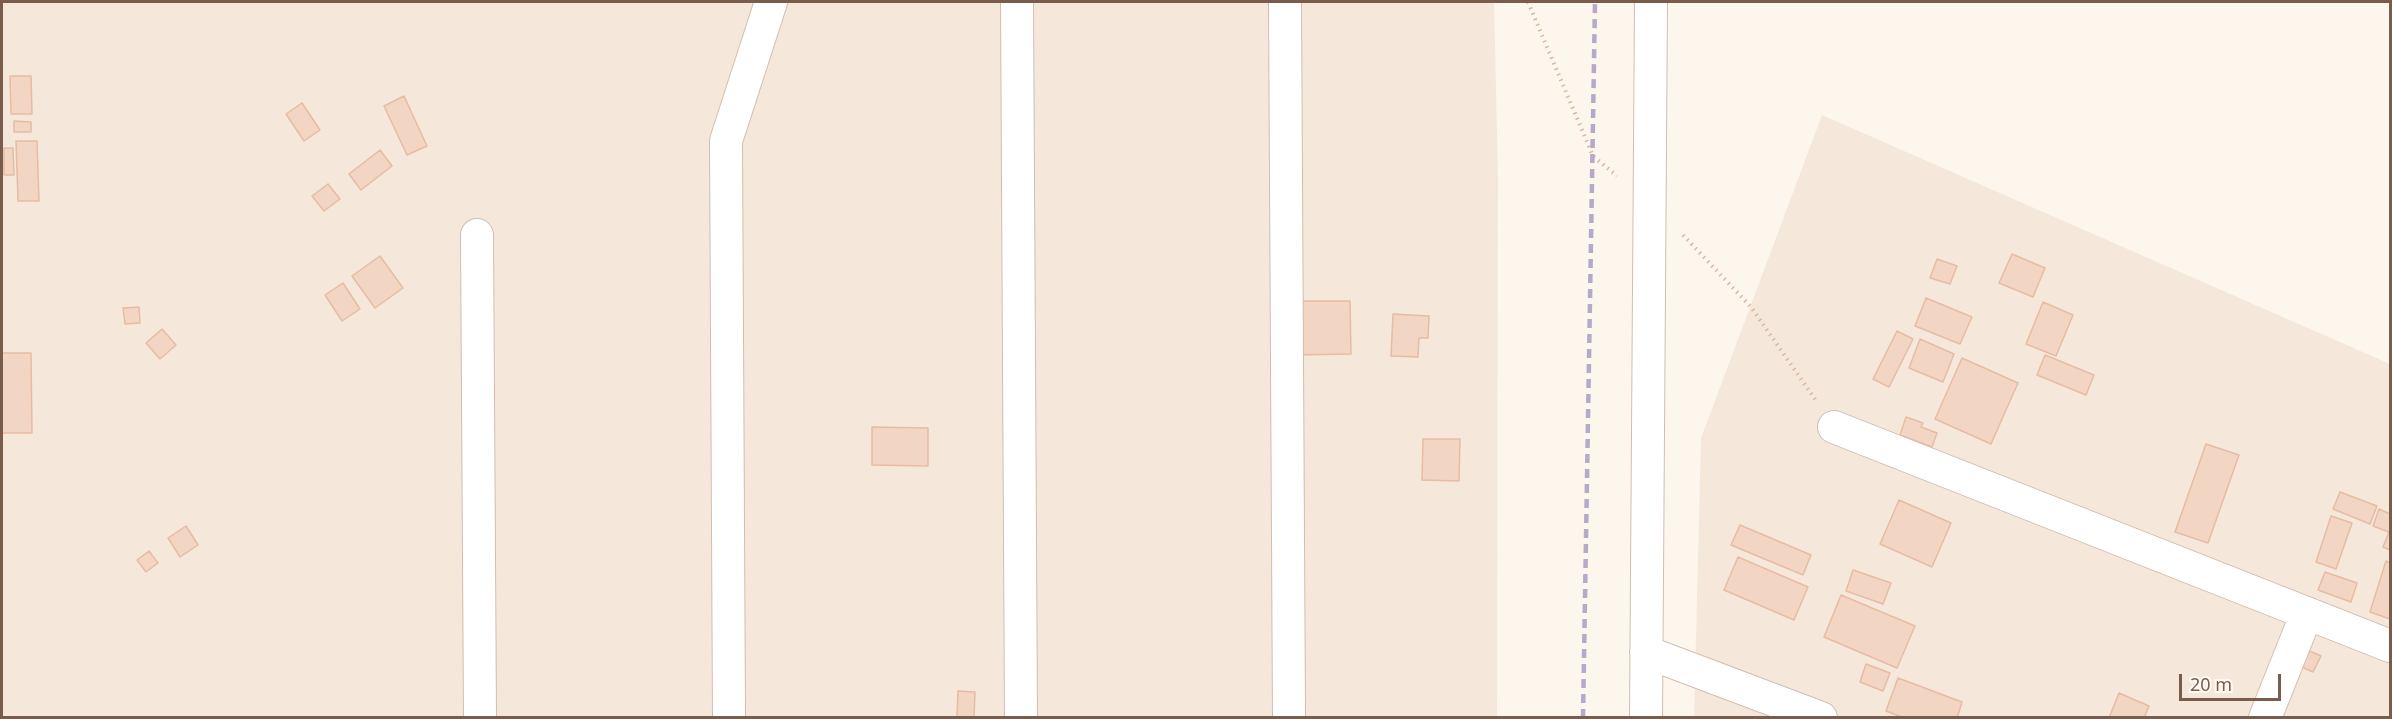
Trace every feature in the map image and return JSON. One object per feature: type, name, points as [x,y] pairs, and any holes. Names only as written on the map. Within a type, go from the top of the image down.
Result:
[{"type":"street","points":[[729,717],[726,141],[771,2]]},
{"type":"street","points":[[1017,2],[1021,717]]},
{"type":"street","points":[[1285,2],[1289,717]]},
{"type":"street","points":[[1646,717],[1651,2]]},
{"type":"street","points":[[477,235],[480,717]]},
{"type":"street","points":[[1834,427],[2391,646]]},
{"type":"street","points":[[2265,717],[2307,614]]},
{"type":"street","points":[[1646,652],[1821,717]]},
{"type":"shaded area","points":[[2,2],[1494,2],[1498,177],[1497,717],[2,717]]},
{"type":"shaded area","points":[[1822,115],[2390,364],[2390,717],[1694,718],[1701,438]]},
{"type":"building","points":[[10,76],[31,76],[32,114],[11,114]]},
{"type":"building","points":[[404,96],[427,146],[407,155],[384,106]]},
{"type":"building","points":[[302,103],[320,130],[304,141],[286,114]]},
{"type":"building","points":[[14,121],[31,122],[31,132],[14,132]]},
{"type":"building","points":[[16,141],[37,141],[39,201],[18,201]]},
{"type":"building","points":[[4,148],[13,148],[14,175],[4,175]]},
{"type":"building","points":[[380,150],[392,166],[361,190],[349,174]]},
{"type":"building","points":[[328,184],[340,199],[324,211],[312,196]]},
{"type":"building","points":[[2012,254],[2045,268],[2033,297],[1999,283]]},
{"type":"building","points":[[380,256],[403,288],[375,308],[352,276]]},
{"type":"building","points":[[1937,259],[1957,266],[1950,284],[1930,278]]},
{"type":"building","points":[[343,283],[360,309],[342,321],[325,295]]},
{"type":"building","points":[[1926,298],[1972,317],[1960,344],[1915,326]]},
{"type":"building","points":[[1292,301],[1350,301],[1351,354],[1293,355]]},
{"type":"building","points":[[2043,302],[2073,315],[2056,356],[2026,344]]},
{"type":"building","points":[[139,307],[140,323],[125,324],[123,308]]},
{"type":"building","points":[[1393,314],[1429,316],[1428,338],[1419,338],[1418,357],[1391,356]]},
{"type":"building","points":[[162,329],[176,345],[160,359],[146,343]]},
{"type":"building","points":[[1897,331],[1913,339],[1889,387],[1873,379]]},
{"type":"building","points":[[1920,339],[1954,354],[1943,382],[1909,368]]},
{"type":"building","points":[[2,353],[31,353],[32,433],[2,433]]},
{"type":"building","points":[[2045,355],[2094,375],[2086,395],[2037,375]]},
{"type":"building","points":[[1962,358],[2018,383],[1991,444],[1935,419]]},
{"type":"building","points":[[1906,417],[1923,423],[1921,427],[1937,433],[1932,447],[1900,435]]},
{"type":"building","points":[[872,427],[928,428],[928,466],[872,465]]},
{"type":"building","points":[[1423,439],[1460,439],[1459,481],[1422,480]]},
{"type":"building","points":[[2206,444],[2239,455],[2208,543],[2175,532]]},
{"type":"building","points":[[2340,492],[2377,506],[2370,524],[2333,509]]},
{"type":"building","points":[[1899,500],[1951,523],[1932,567],[1880,544]]},
{"type":"building","points":[[2379,509],[2390,514],[2390,550],[2383,547],[2389,532],[2373,526]]},
{"type":"building","points":[[2331,516],[2352,523],[2336,569],[2316,562]]},
{"type":"building","points":[[1740,525],[1811,555],[1803,575],[1731,545]]},
{"type":"building","points":[[186,526],[198,545],[180,557],[168,538]]},
{"type":"building","points":[[149,551],[158,563],[146,572],[137,560]]},
{"type":"building","points":[[1738,557],[1808,587],[1794,620],[1724,590]]},
{"type":"building","points":[[2386,561],[2390,563],[2390,619],[2370,612]]},
{"type":"building","points":[[1853,570],[1891,583],[1883,604],[1846,591]]},
{"type":"building","points":[[2325,572],[2357,583],[2351,602],[2318,590]]},
{"type":"building","points":[[1841,595],[1915,626],[1897,668],[1824,637]]},
{"type":"building","points":[[2305,649],[2321,656],[2313,672],[2297,665]]},
{"type":"building","points":[[1866,664],[1890,673],[1883,691],[1860,682]]},
{"type":"building","points":[[1898,678],[1962,702],[1957,718],[1904,718],[1886,711]]},
{"type":"building","points":[[958,691],[975,692],[974,718],[957,717]]},
{"type":"building","points":[[2119,693],[2149,706],[2144,718],[2109,718]]},
{"type":"railway","points":[[1583,718],[1595,2]]}]
